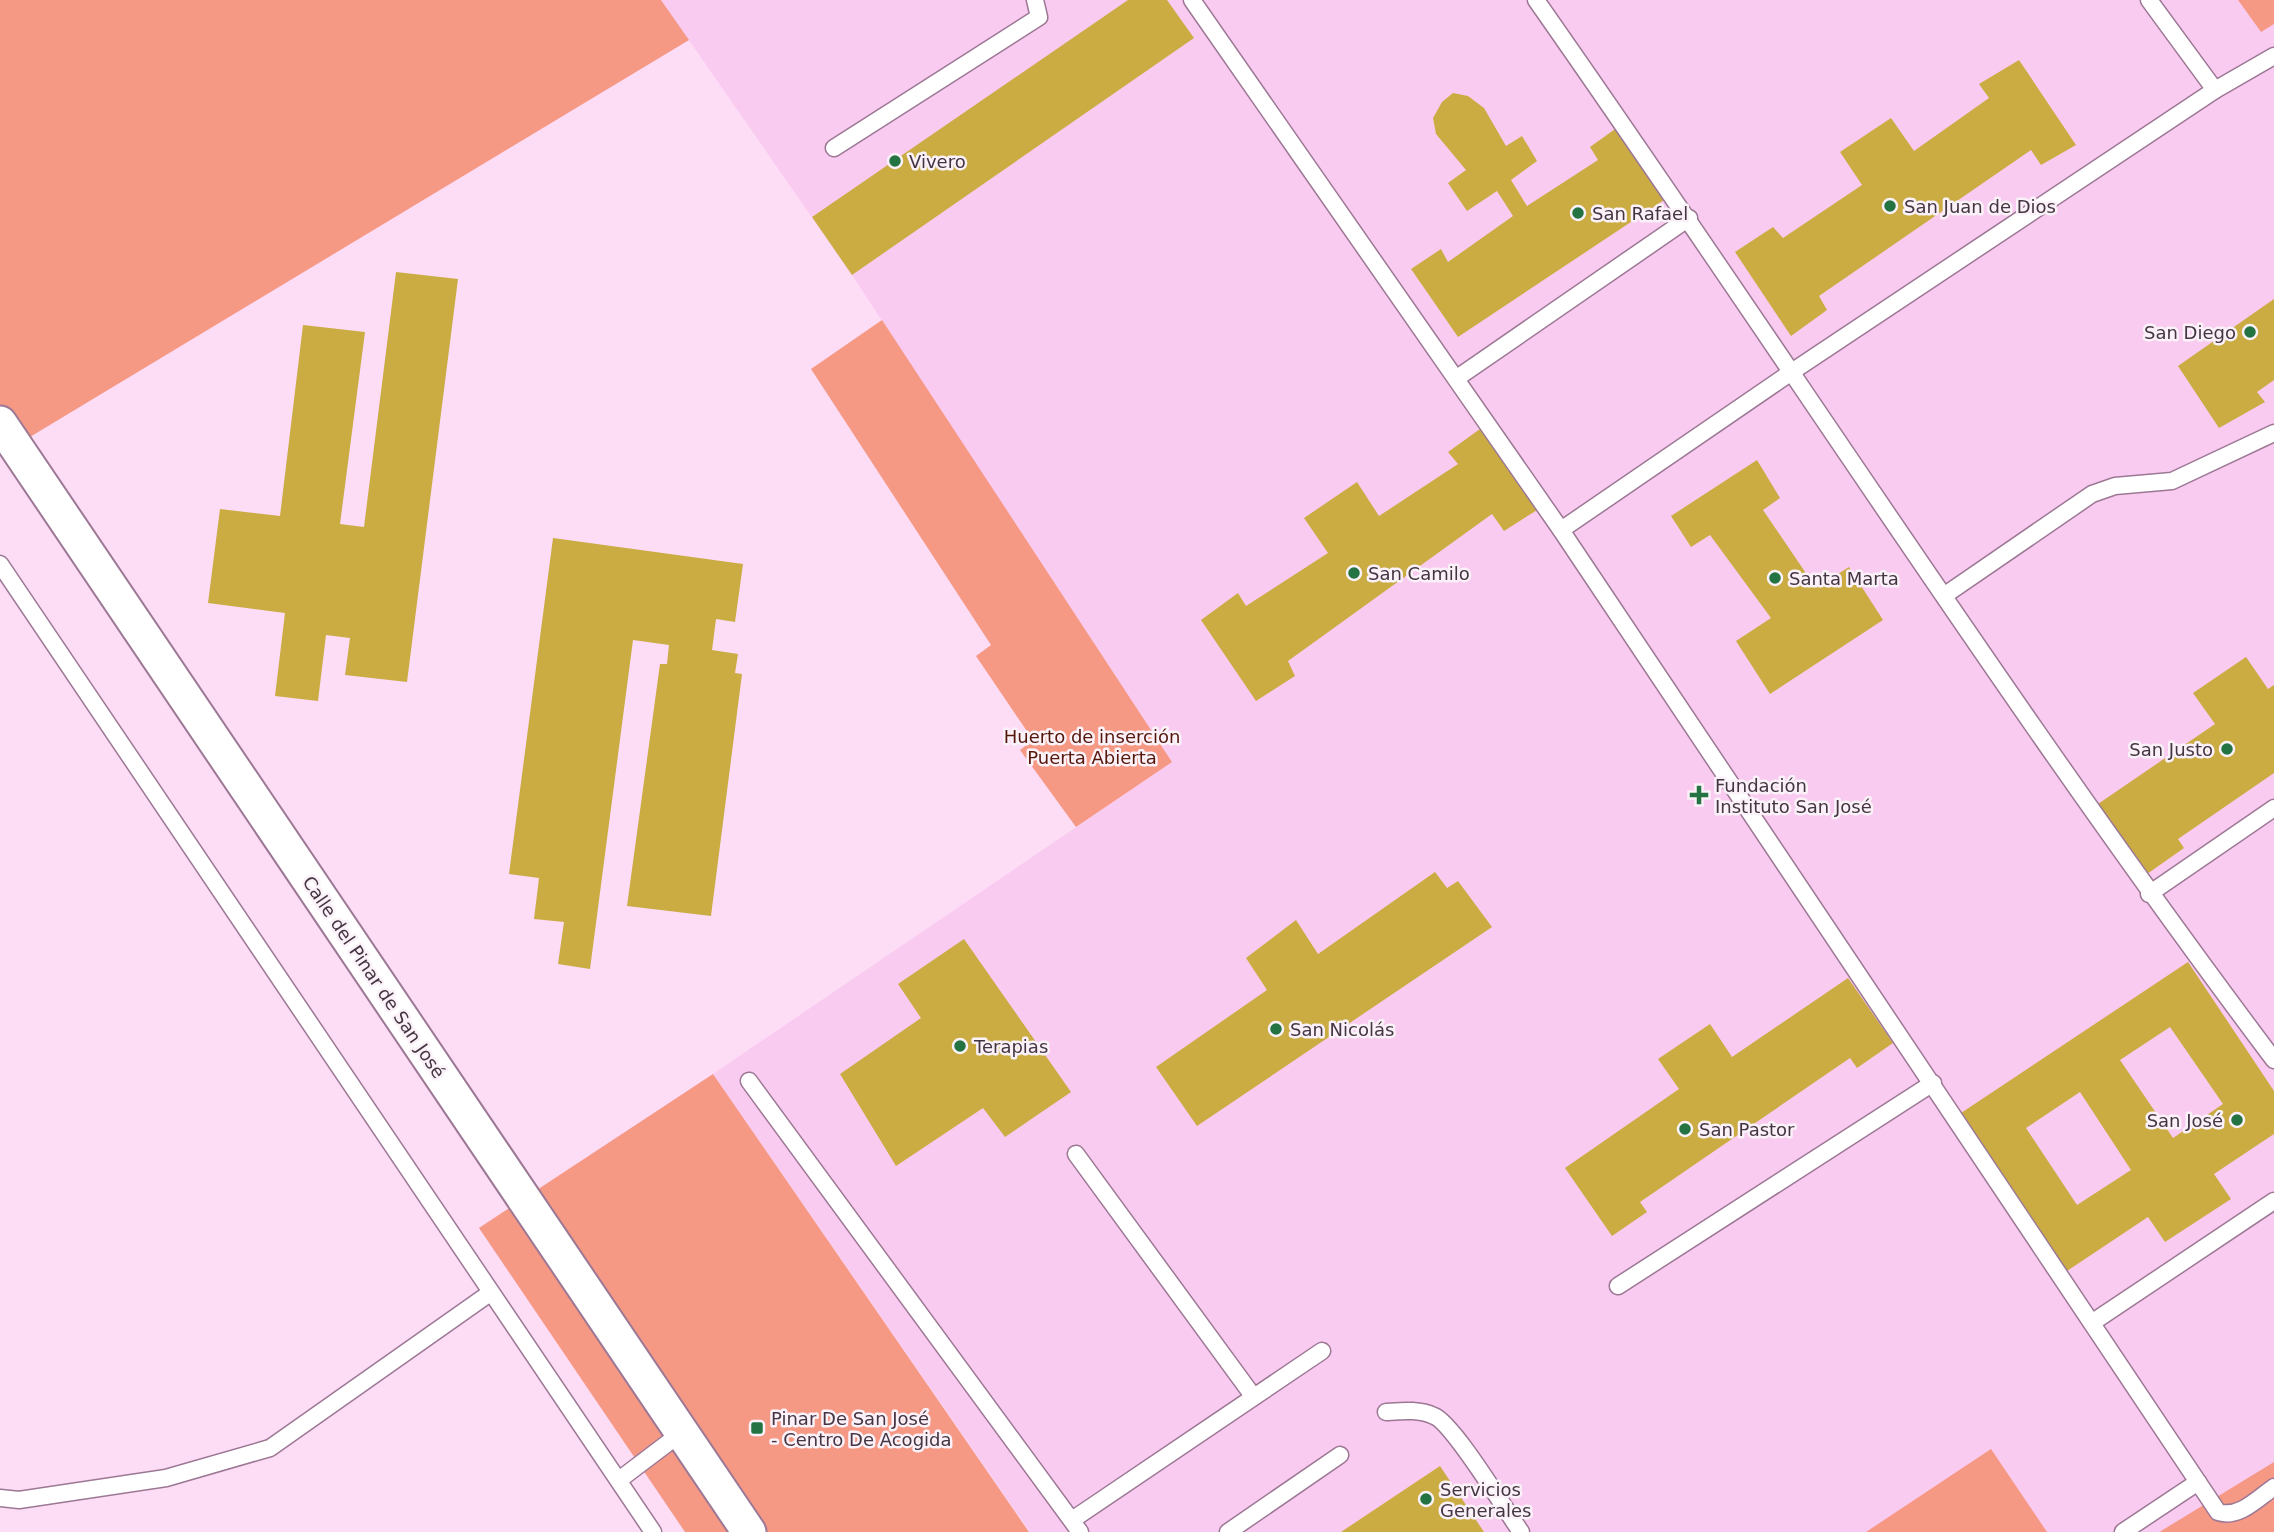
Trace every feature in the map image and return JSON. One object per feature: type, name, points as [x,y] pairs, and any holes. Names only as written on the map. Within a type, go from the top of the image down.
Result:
[{"type":"street","name":"Calle del Pinar de San José","points":[[0,422],[749,1532]]},
{"type":"lane","points":[[834,148],[1040,17],[1035,0]]},
{"type":"lane","points":[[1192,0],[1561,530],[2218,1511],[2228,1515],[2236,1513],[2274,1487]]},
{"type":"lane","points":[[1536,0],[1689,218],[2149,894],[2274,1060]]},
{"type":"lane","points":[[2149,0],[2215,90]]},
{"type":"lane","points":[[1561,530],[1793,371],[2215,90],[2274,56]]},
{"type":"lane","points":[[1457,378],[1689,218]]},
{"type":"lane","points":[[1945,595],[2092,494],[2115,486],[2172,481],[2274,433]]},
{"type":"lane","points":[[0,564],[653,1532]]},
{"type":"lane","points":[[2149,894],[2274,808]]},
{"type":"lane","points":[[749,1081],[1076,1526],[1253,1396],[1322,1351]]},
{"type":"lane","points":[[1618,1286],[1933,1083]]},
{"type":"lane","points":[[1076,1154],[1253,1396]]},
{"type":"lane","points":[[2093,1322],[2274,1201]]},
{"type":"lane","points":[[0,1498],[19,1500],[166,1478],[270,1448],[490,1293]]},
{"type":"lane","points":[[1386,1412],[1415,1411],[1437,1416],[1455,1437],[1521,1532]]},
{"type":"lane","points":[[619,1480],[681,1433]]},
{"type":"lane","points":[[1228,1532],[1340,1455]]},
{"type":"lane","points":[[2123,1532],[2198,1482]]},
{"type":"shaded area","name":"Fundación Instituto San José","points":[[661,0],[2238,0],[2261,31],[2274,24],[2274,1462],[2160,1532],[1030,1532],[713,1074],[1172,762],[852,275]]},
{"type":"green space","points":[[0,0],[661,0],[689,40],[0,455]]},
{"type":"green space","points":[[2238,0],[2274,0],[2274,24],[2261,32]]},
{"type":"green space","name":"Huerto de inserción Puerta Abierta","points":[[882,320],[1172,762],[1076,827],[1020,750],[1033,740],[976,656],[991,645],[811,369]]},
{"type":"green space","points":[[713,1074],[1029,1532],[685,1532],[479,1228]]},
{"type":"green space","points":[[1991,1449],[2047,1532],[1866,1532]]},
{"type":"green space","points":[[2274,1462],[2274,1532],[2160,1532],[2161,1531]]},
{"type":"building","points":[[1128,0],[1167,0],[1194,38],[852,275],[812,217]]},
{"type":"building","name":"San Juan de Dios","points":[[2019,60],[2076,145],[2041,165],[2031,150],[1819,296],[1827,310],[1791,336],[1735,252],[1773,227],[1783,238],[1862,185],[1840,152],[1891,118],[1914,151],[1989,98],[1979,84]]},
{"type":"building","name":"San Rafael","points":[[1453,93],[1468,96],[1484,108],[1506,146],[1522,136],[1537,161],[1511,180],[1527,206],[1598,160],[1590,147],[1618,127],[1667,198],[1458,337],[1411,269],[1441,249],[1448,262],[1513,216],[1497,191],[1467,211],[1448,183],[1466,170],[1436,134],[1433,118],[1442,102]]},
{"type":"building","points":[[396,272],[458,279],[407,682],[345,675],[350,638],[326,635],[318,701],[275,696],[285,613],[208,603],[220,509],[280,516],[303,325],[365,332],[340,524],[364,527]]},
{"type":"building","name":"San Diego","points":[[2274,299],[2274,380],[2257,392],[2265,402],[2219,428],[2178,366]]},
{"type":"building","name":"San Camilo","points":[[1487,424],[1542,507],[1504,531],[1492,514],[1288,661],[1295,676],[1256,701],[1201,620],[1238,593],[1246,606],[1328,553],[1304,518],[1357,482],[1379,516],[1458,464],[1448,452]]},
{"type":"building","name":"Santa Marta","points":[[1757,460],[1780,498],[1763,510],[1816,588],[1849,567],[1883,620],[1770,694],[1736,641],[1771,618],[1710,535],[1691,547],[1671,516]]},
{"type":"building","points":[[553,538],[743,564],[735,622],[716,619],[712,650],[738,654],[735,673],[742,674],[711,916],[627,906],[660,664],[667,664],[669,645],[633,640],[590,969],[558,964],[564,922],[534,919],[539,878],[509,874]]},
{"type":"building","name":"San Justo","points":[[2246,657],[2268,689],[2274,685],[2274,773],[2178,839],[2184,848],[2147,874],[2098,804],[2215,724],[2193,693]]},
{"type":"building","name":"San Nicolás","points":[[1435,872],[1447,888],[1458,881],[1492,927],[1197,1126],[1156,1067],[1267,990],[1246,958],[1296,920],[1318,954]]},
{"type":"building","name":"Terapias","points":[[964,939],[1071,1092],[1005,1137],[983,1108],[896,1166],[840,1074],[921,1018],[898,984]]},
{"type":"building","name":"San José","points":[[2188,962],[2274,1091],[2274,1134],[2214,1174],[2231,1199],[2165,1242],[2148,1217],[2067,1271],[1961,1113]],"holes":[[[2170,1027],[2223,1104],[2173,1138],[2120,1060]],[[2080,1092],[2131,1170],[2077,1205],[2026,1128]]]},
{"type":"building","name":"San Pastor","points":[[1848,978],[1893,1043],[1857,1068],[1850,1058],[1640,1202],[1647,1212],[1612,1236],[1565,1168],[1679,1089],[1658,1059],[1710,1024],[1732,1057]]},
{"type":"building","name":"Servicios Generales","points":[[1440,1466],[1484,1532],[1341,1532]]},
{"type":"place","name":"Vivero","points":[[895,161]]},
{"type":"place","name":"San Juan de Dios","points":[[1890,206]]},
{"type":"place","name":"San Rafael","points":[[1578,213]]},
{"type":"place","name":"San Diego","points":[[2250,332]]},
{"type":"place","name":"San Camilo","points":[[1354,573]]},
{"type":"place","name":"Santa Marta","points":[[1775,578]]},
{"type":"place","name":"San Justo","points":[[2227,749]]},
{"type":"place","name":"Fundación Instituto San José","points":[[1699,795]]},
{"type":"place","name":"San Nicolás","points":[[1276,1029]]},
{"type":"place","name":"Terapias","points":[[960,1046]]},
{"type":"place","name":"San José","points":[[2237,1120]]},
{"type":"place","name":"San Pastor","points":[[1685,1129]]},
{"type":"place","name":"Pinar De San José - Centro De Acogida","points":[[757,1428]]},
{"type":"place","name":"Servicios Generales","points":[[1426,1499]]}]
